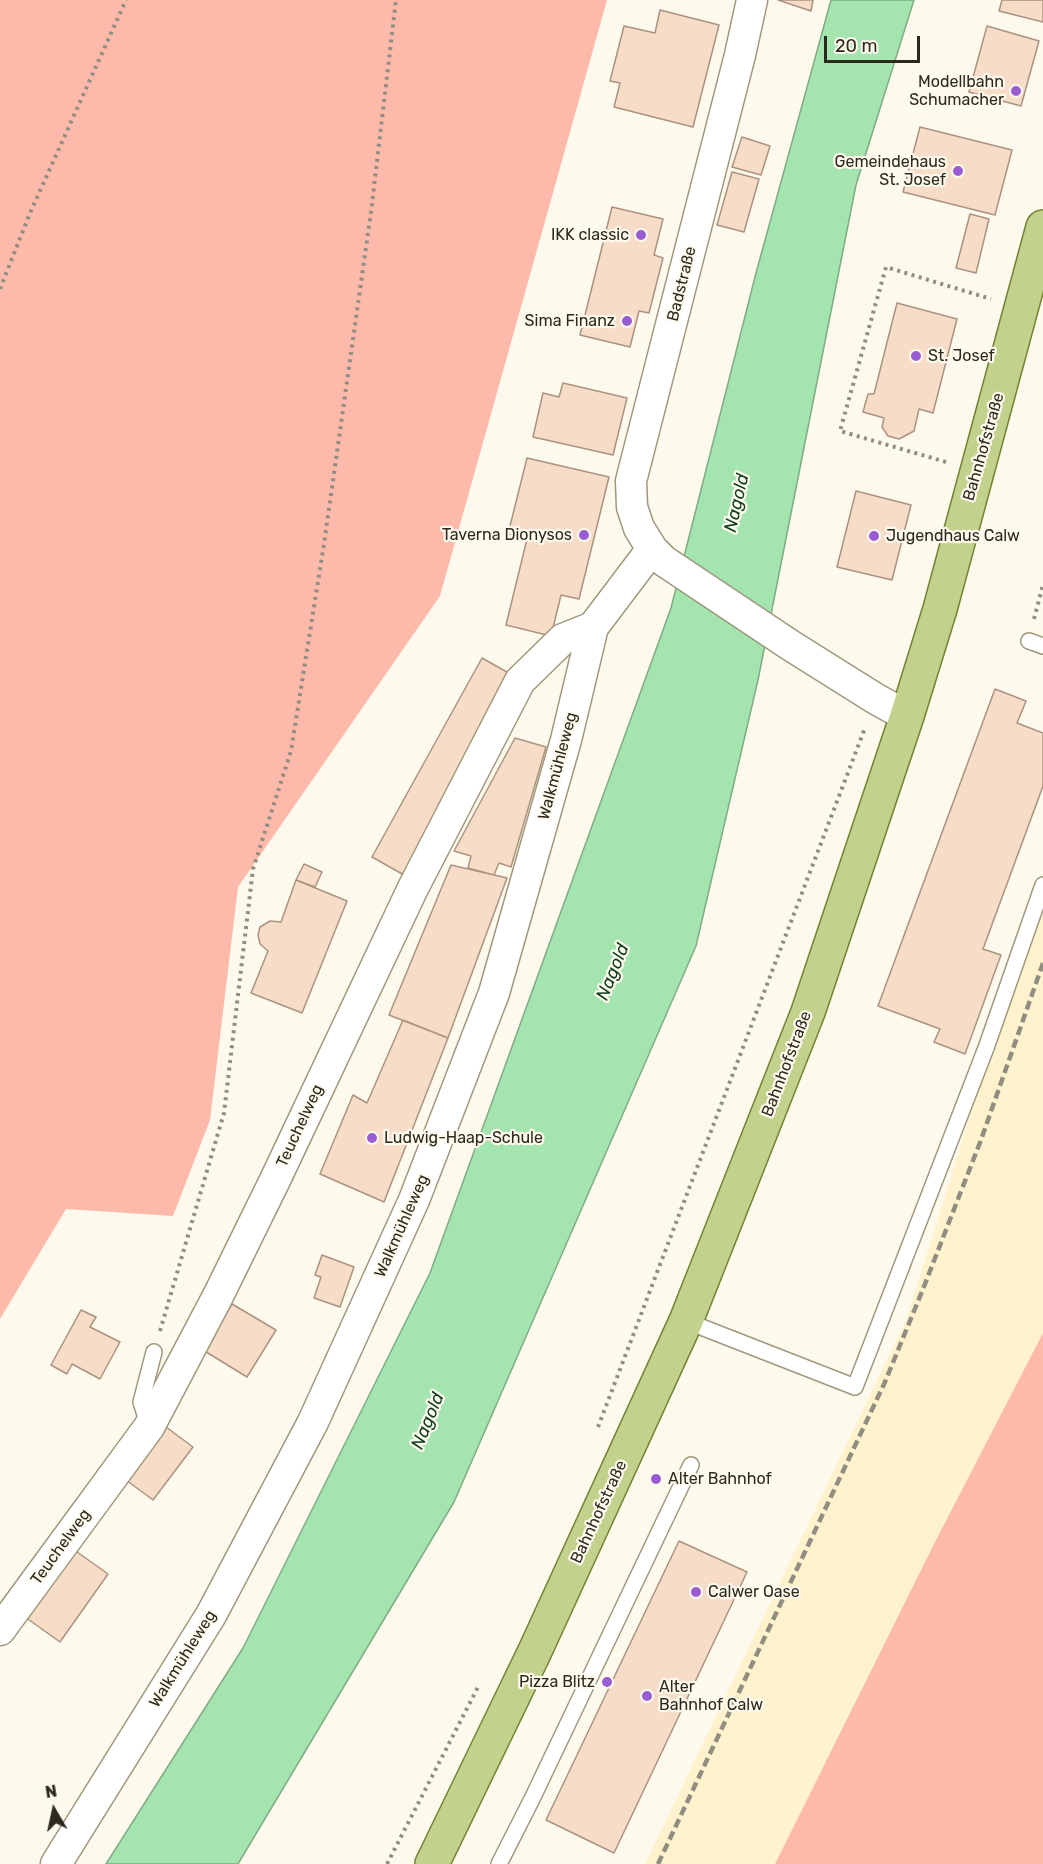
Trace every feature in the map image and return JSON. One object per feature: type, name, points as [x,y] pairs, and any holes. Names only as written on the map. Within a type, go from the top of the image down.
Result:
[{"type":"main road","name":"Bahnhofstraße","points":[[432,1864],[535,1651],[686,1321],[808,1012],[908,716],[940,609],[1043,227]]},
{"type":"street","name":"Badstraße","points":[[658,555],[639,528],[633,507],[631,481],[752,0]]},
{"type":"street","name":"Walkmühleweg","points":[[56,1864],[211,1615],[313,1422],[414,1200],[494,993],[566,740],[593,627],[658,555]]},
{"type":"street","points":[[658,555],[790,645],[876,699],[908,716]]},
{"type":"street","name":"Teuchelweg","points":[[0,1630],[149,1427],[218,1296],[275,1180],[412,888],[520,681],[563,639],[593,627]]},
{"type":"lane","points":[[686,1321],[855,1387],[986,1048],[1043,885]]},
{"type":"lane","points":[[149,1427],[141,1402],[154,1352]]},
{"type":"lane","points":[[499,1864],[691,1465]]},
{"type":"path","points":[[0,289],[30,213],[126,0]]},
{"type":"path","points":[[154,1352],[224,1113],[253,869],[291,751],[326,532],[368,236],[396,0]]},
{"type":"path","points":[[976,471],[840,431],[886,267],[1021,307]]},
{"type":"path","points":[[1036,643],[1043,585]]},
{"type":"path","points":[[598,1428],[876,699]]},
{"type":"path","points":[[387,1864],[483,1678]]},
{"type":"shaded area","points":[[0,0],[607,0],[440,596],[238,887],[210,1120],[173,1216],[66,1209],[0,1319]]},
{"type":"shaded area","points":[[1043,884],[1043,1333],[935,1542],[775,1864],[645,1864],[906,1320]]},
{"type":"shaded area","points":[[1043,1333],[1043,1864],[775,1864],[935,1542]]},
{"type":"water","name":"Nagold","points":[[831,0],[914,0],[856,185],[758,680],[696,946],[454,1502],[238,1864],[106,1864],[243,1648],[430,1273],[671,608],[756,273]]},
{"type":"building","points":[[778,0],[813,0],[811,11]]},
{"type":"building","points":[[1002,0],[1043,0],[1043,22],[999,11]]},
{"type":"building","points":[[660,10],[719,25],[693,127],[614,107],[620,83],[610,81],[624,26],[655,33]]},
{"type":"building","points":[[987,26],[1039,41],[1021,106],[969,92]]},
{"type":"building","name":"Gemeindehaus St. Josef","points":[[920,127],[1012,150],[995,215],[903,192]]},
{"type":"building","points":[[742,137],[770,146],[761,175],[732,167]]},
{"type":"building","points":[[732,172],[759,179],[744,232],[717,225]]},
{"type":"building","points":[[612,207],[663,219],[654,255],[663,258],[649,313],[639,311],[630,347],[580,335]]},
{"type":"building","points":[[970,214],[989,219],[976,273],[956,268]]},
{"type":"building","name":"St. Josef","points":[[897,303],[957,319],[933,413],[919,409],[914,431],[899,439],[888,436],[882,427],[884,418],[863,412],[868,394],[874,394]]},
{"type":"building","points":[[563,383],[627,398],[613,455],[533,437],[543,393],[559,397]]},
{"type":"building","points":[[527,458],[609,477],[579,599],[561,595],[551,636],[506,625],[527,539],[508,534]]},
{"type":"building","name":"Jugendhaus Calw","points":[[856,491],[911,505],[892,580],[837,567]]},
{"type":"building","points":[[482,658],[514,676],[404,875],[372,857]]},
{"type":"building","points":[[995,689],[1026,701],[1017,723],[1043,733],[1043,786],[983,949],[1001,955],[965,1054],[934,1042],[940,1029],[878,1006]]},
{"type":"building","points":[[515,738],[546,747],[511,867],[499,863],[494,875],[468,868],[471,856],[454,851]]},
{"type":"building","points":[[304,864],[322,872],[315,887],[296,880]]},
{"type":"building","points":[[451,865],[507,878],[448,1038],[389,1015]]},
{"type":"building","points":[[296,880],[347,901],[302,1013],[251,993],[268,951],[260,944],[258,935],[260,927],[270,921],[281,922]]},
{"type":"building","name":"Ludwig-Haap-Schule","points":[[403,1020],[448,1038],[384,1202],[320,1174],[353,1095],[367,1103]]},
{"type":"building","points":[[322,1255],[354,1267],[340,1307],[314,1298],[321,1277],[315,1275]]},
{"type":"building","points":[[232,1304],[276,1330],[247,1377],[203,1350]]},
{"type":"building","points":[[81,1310],[96,1317],[90,1327],[120,1342],[100,1379],[72,1364],[67,1374],[51,1365]]},
{"type":"building","points":[[162,1424],[193,1447],[153,1500],[122,1477]]},
{"type":"building","name":"Alter Bahnhof Calw","points":[[679,1541],[747,1572],[614,1853],[546,1820]]},
{"type":"building","points":[[73,1549],[108,1574],[60,1642],[25,1617]]},
{"type":"railway","points":[[658,1864],[885,1382],[981,1140],[1043,963]]},
{"type":"place","name":"Modellbahn Schumacher","points":[[1016,91]]},
{"type":"place","name":"Gemeindehaus St. Josef","points":[[958,171]]},
{"type":"place","name":"IKK classic","points":[[641,235]]},
{"type":"place","name":"Sima Finanz","points":[[627,321]]},
{"type":"place","name":"St. Josef","points":[[916,356]]},
{"type":"place","name":"Taverna Dionysos","points":[[584,535]]},
{"type":"place","name":"Jugendhaus Calw","points":[[874,536]]},
{"type":"place","name":"Ludwig-Haap-Schule","points":[[372,1138]]},
{"type":"place","name":"Alter Bahnhof","points":[[656,1479]]},
{"type":"place","name":"Calwer Oase","points":[[696,1592]]},
{"type":"place","name":"Pizza Blitz","points":[[607,1682]]},
{"type":"place","name":"Alter Bahnhof Calw","points":[[647,1696]]}]
